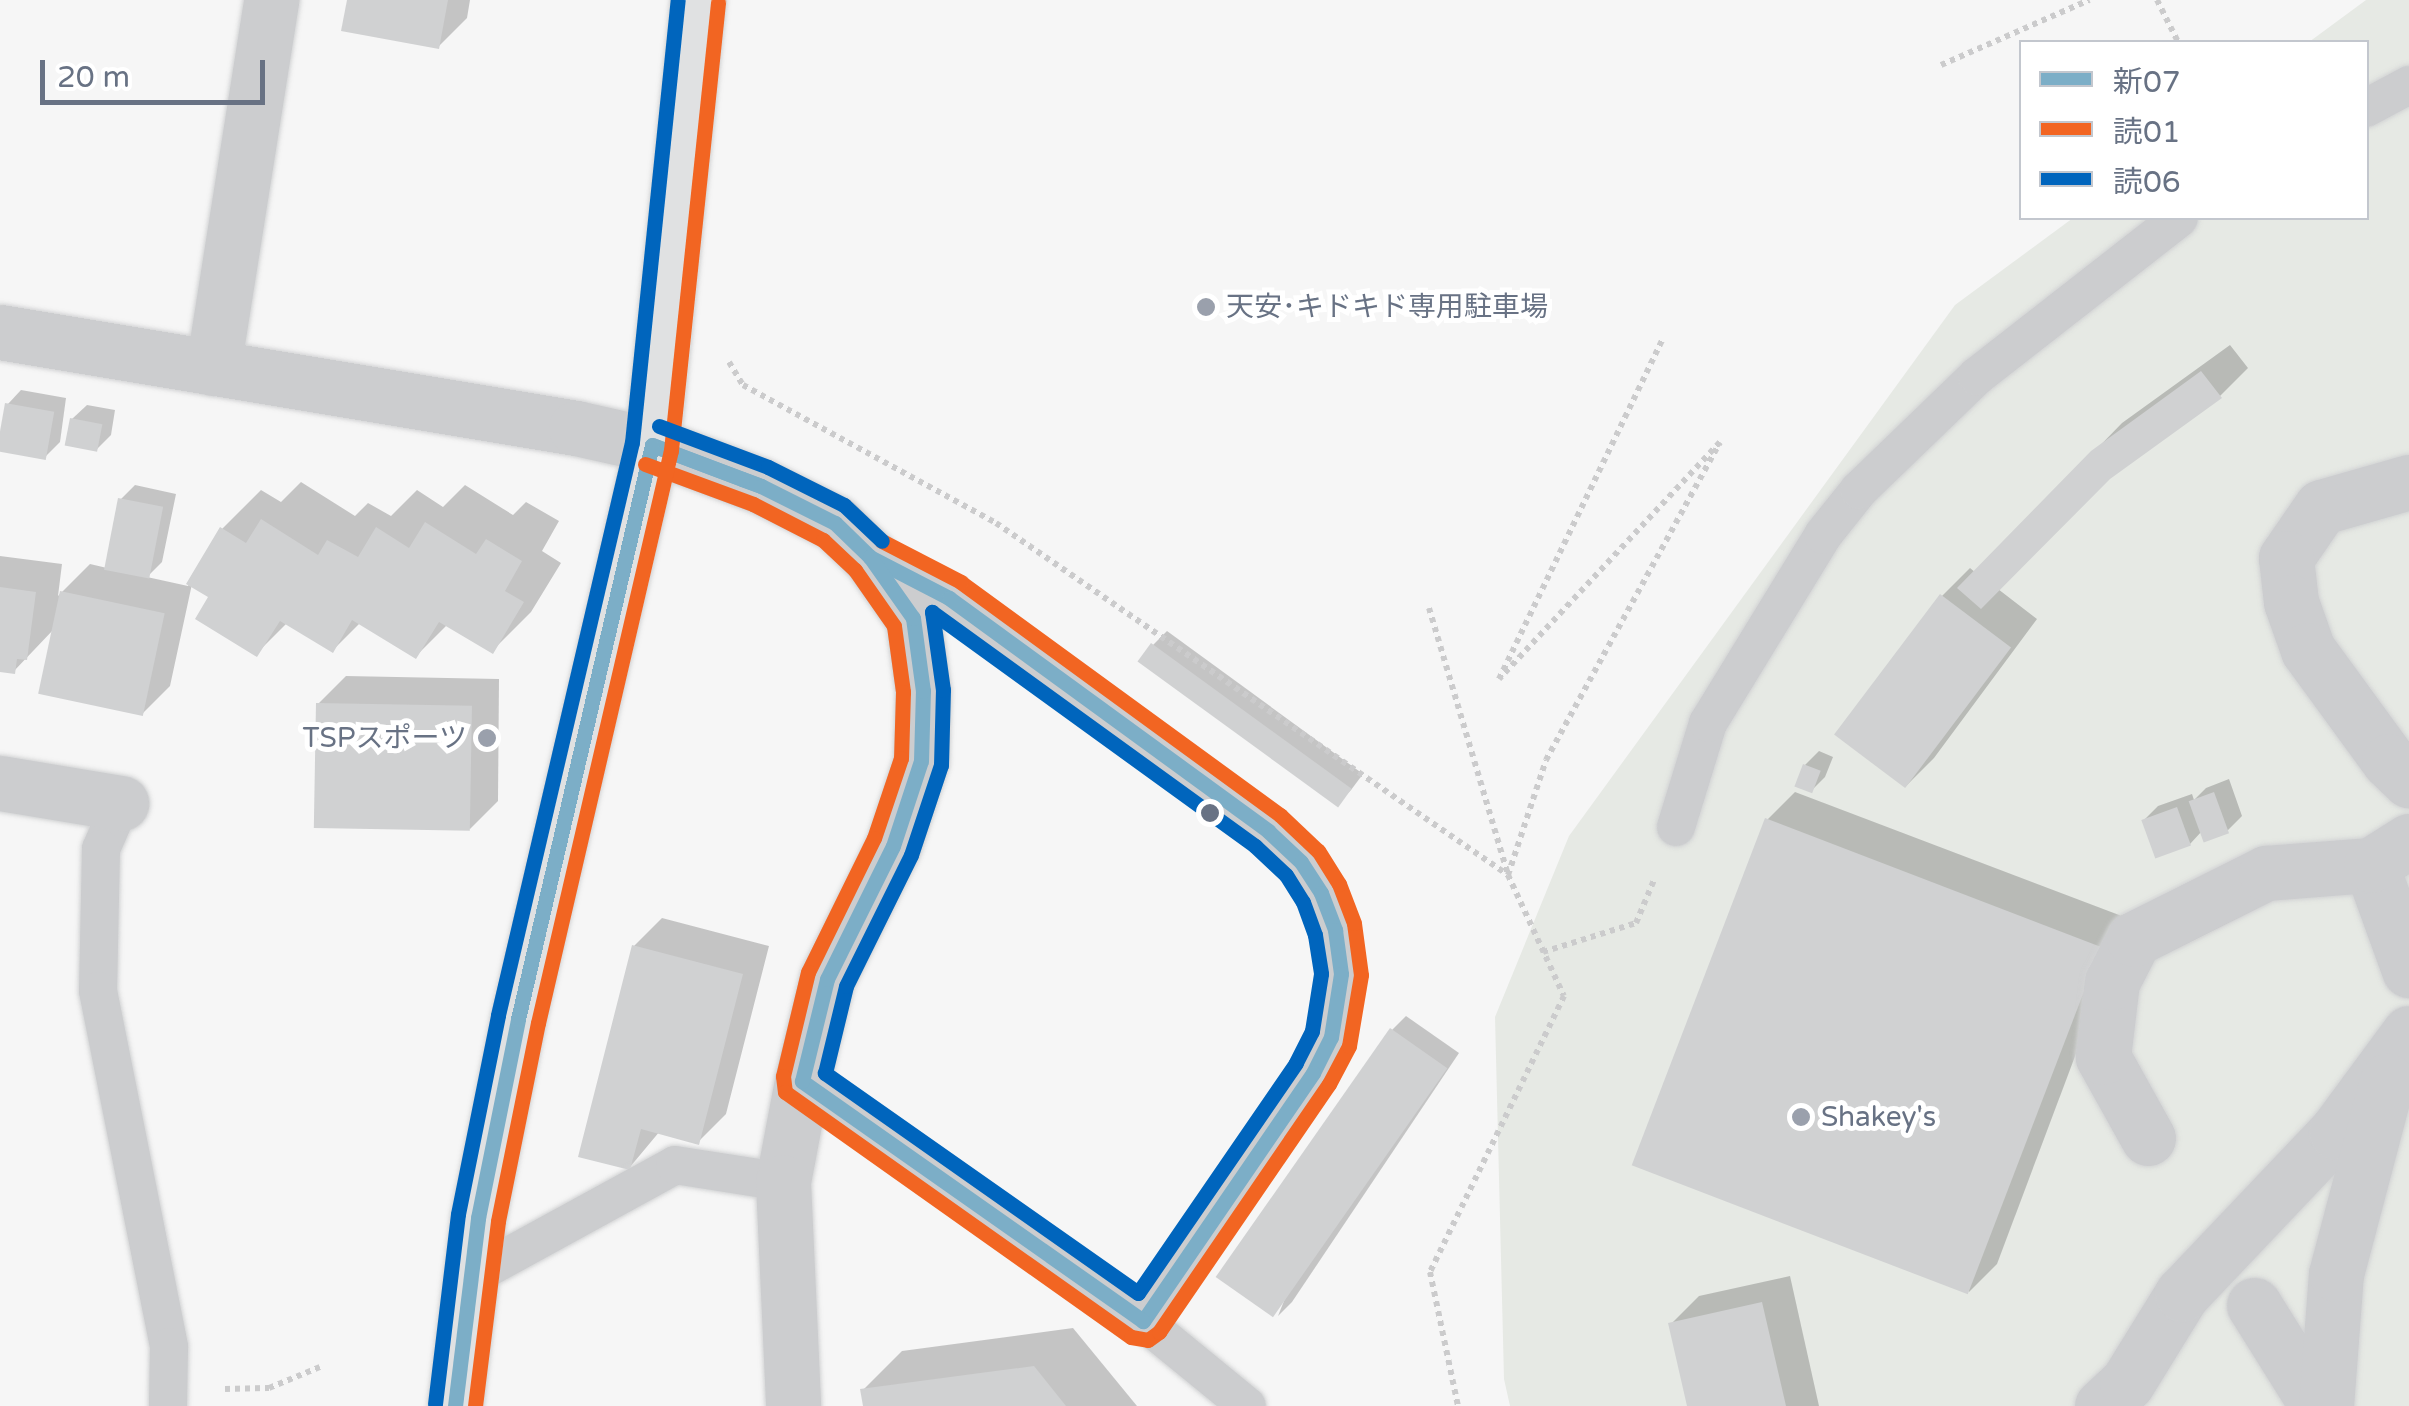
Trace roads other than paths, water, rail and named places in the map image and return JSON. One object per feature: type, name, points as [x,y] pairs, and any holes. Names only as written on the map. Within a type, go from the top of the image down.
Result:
[{"type":"main road","points":[[455,1406],[469,1278],[518,1018],[652,445],[698,0]]},
{"type":"street","points":[[213,368],[271,0]]},
{"type":"street","points":[[0,332],[652,445],[761,486],[836,523],[870,557],[913,618],[923,692],[921,761],[893,846],[827,978],[802,1081],[783,1182],[793,1406]]},
{"type":"street","points":[[2409,482],[2321,507],[2286,558],[2291,602],[2308,650],[2389,761],[2409,780]]},
{"type":"street","points":[[0,783],[121,803]]},
{"type":"street","points":[[2148,1138],[2103,1057],[2112,982],[2134,939],[2266,874],[2390,852],[2409,970]]},
{"type":"street","points":[[2102,1406],[2126,1383],[2182,1294],[2336,1132],[2402,1044]]},
{"type":"street","points":[[2326,1406],[2336,1274],[2402,1044]]},
{"type":"street","points":[[2254,1305],[2316,1406]]},
{"type":"lane","points":[[2369,106],[2409,84]]},
{"type":"lane","points":[[1676,827],[1708,722],[1823,535],[1859,490],[1977,376],[2176,220]]},
{"type":"lane","points":[[870,557],[949,598],[1268,831],[1301,862],[1322,894],[1335,930],[1342,974],[1325,1049],[1143,1321]]},
{"type":"lane","points":[[121,803],[101,848],[98,990],[170,1346],[168,1398]]},
{"type":"lane","points":[[802,1081],[1143,1321],[1247,1406]]},
{"type":"lane","points":[[469,1278],[674,1165],[783,1182]]},
{"type":"place","name":"天安･キドキド専用駐車場","points":[[1206,307]]},
{"type":"place","name":"TSPスポーツ","points":[[487,738]]},
{"type":"place","name":"Shakey's","points":[[1801,1117]]}]
